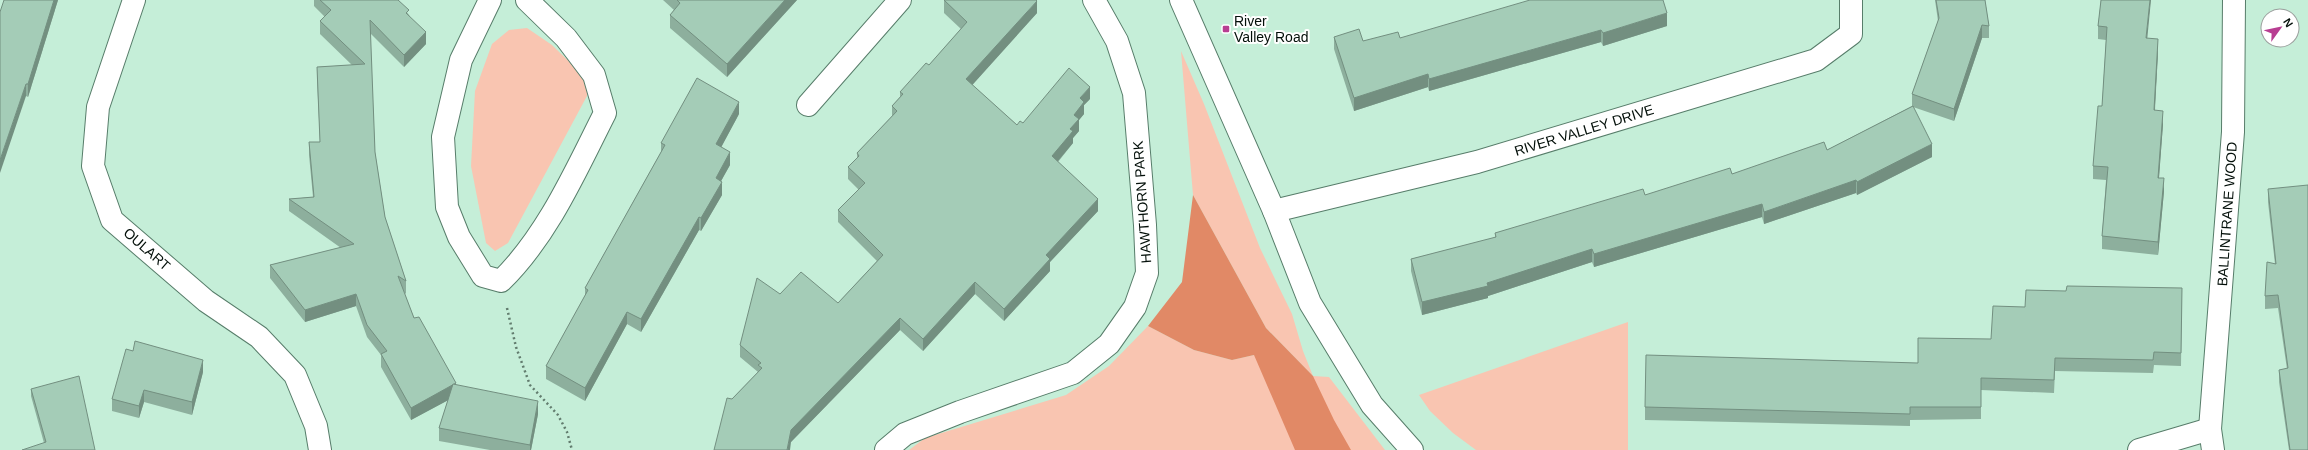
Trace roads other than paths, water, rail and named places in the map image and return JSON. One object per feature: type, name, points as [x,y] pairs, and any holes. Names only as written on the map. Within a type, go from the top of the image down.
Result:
[{"type":"street","name":"OULART","points":[[134,0],[98,107],[93,166],[112,220],[206,301],[259,337],[295,375],[316,426],[320,450]]},
{"type":"street","points":[[490,0],[462,60],[443,137],[447,207],[459,237],[483,276],[501,281],[521,261],[565,192],[605,113],[594,76],[566,38],[527,0]]},
{"type":"street","points":[[808,105],[900,0]]},
{"type":"street","name":"HAWTHORN PARK","points":[[886,450],[905,434],[960,412],[1073,373],[1109,344],[1135,308],[1147,273],[1145,225],[1134,93],[1117,41],[1094,0]]},
{"type":"street","points":[[1181,0],[1274,211],[1310,303],[1372,405],[1412,450]]},
{"type":"street","name":"RIVER VALLEY DRIVE","points":[[1274,211],[1477,162],[1816,60],[1851,34],[1851,0]]},
{"type":"street","name":"BALLINTRANE WOOD","points":[[2213,450],[2210,428],[2233,132],[2234,0]]},
{"type":"street","points":[[2139,450],[2210,428]]},
{"type":"place","name":"River Valley Road","points":[[1226,29]]}]
